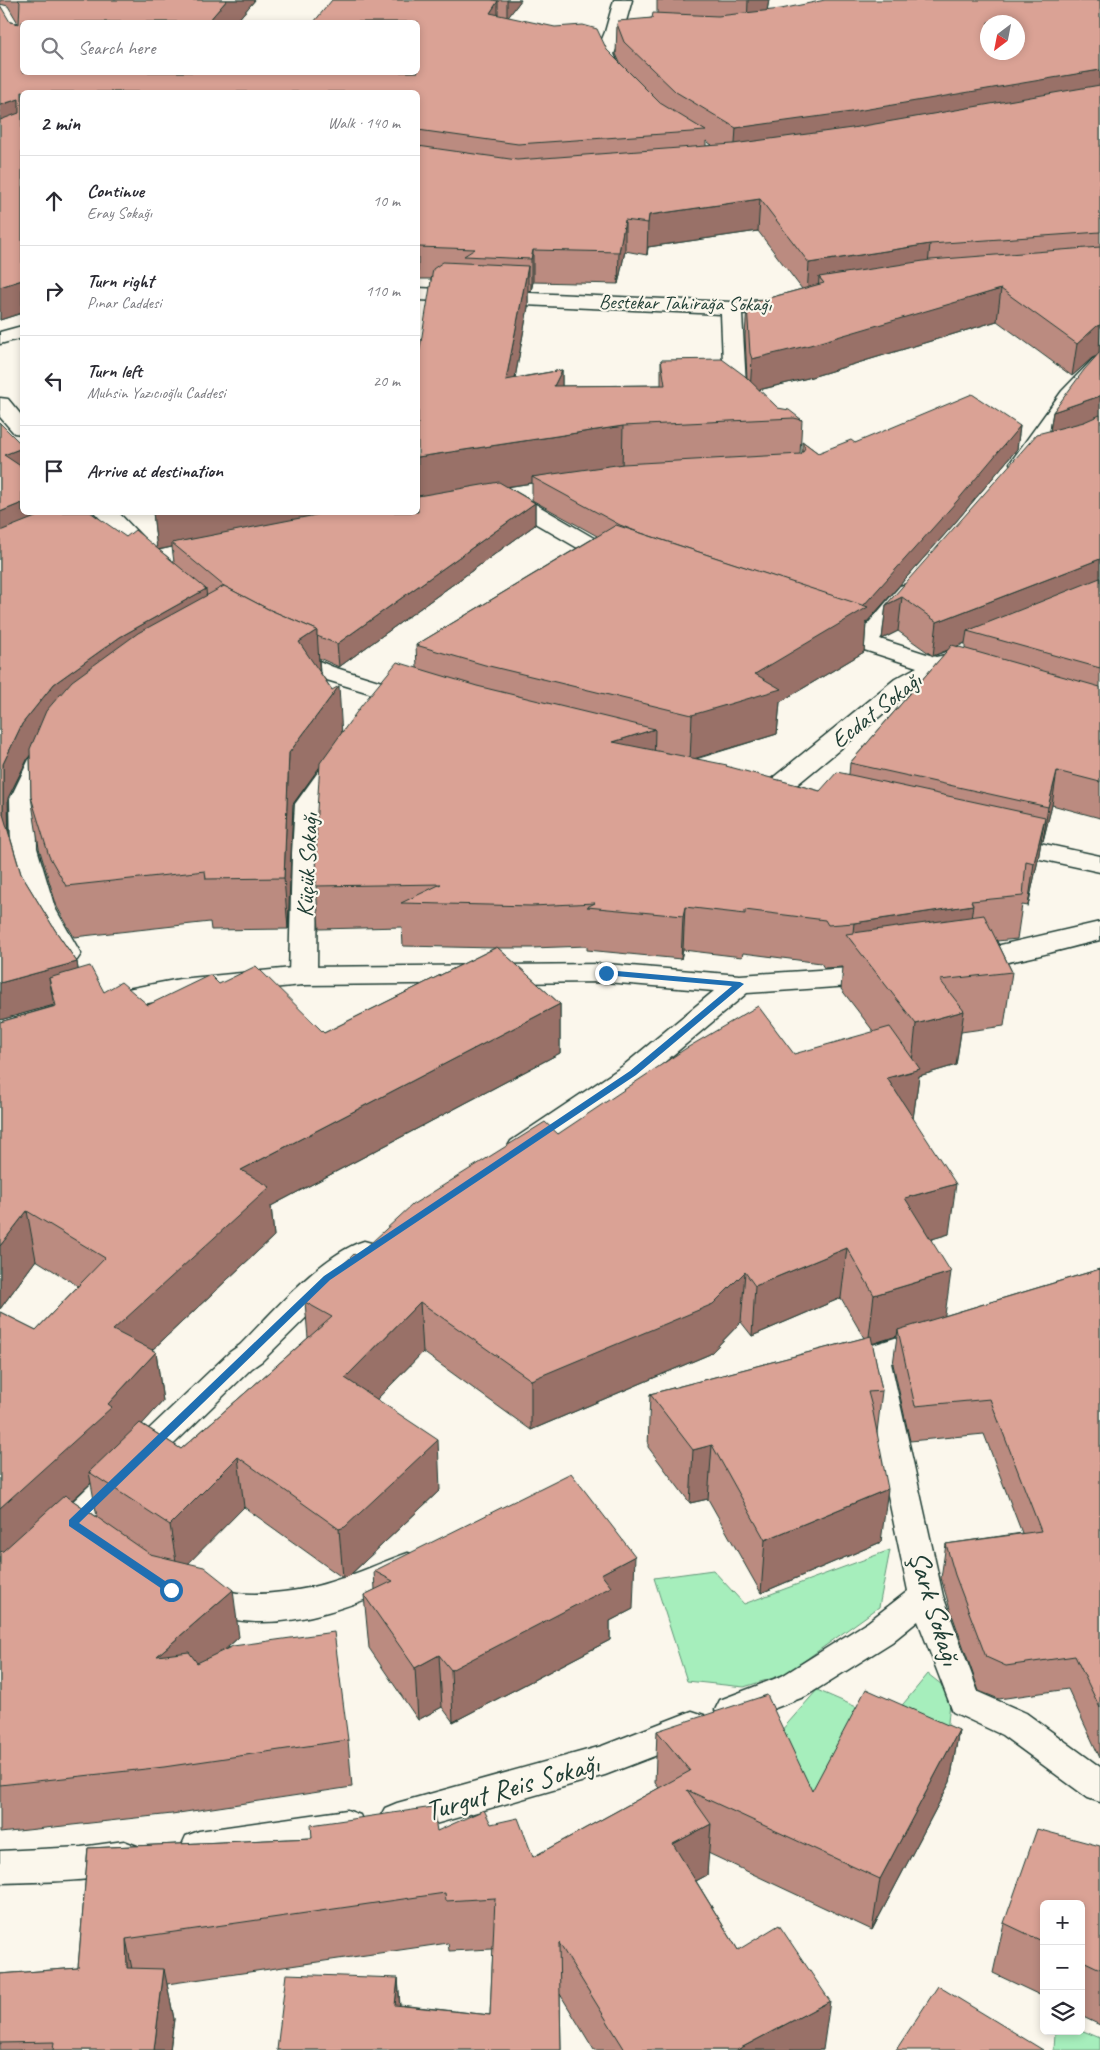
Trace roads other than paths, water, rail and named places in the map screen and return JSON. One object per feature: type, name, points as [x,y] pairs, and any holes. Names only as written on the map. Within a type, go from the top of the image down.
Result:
[{"type":"street","points":[[623,0],[614,32],[597,51],[631,93]]},
{"type":"street","points":[[614,32],[634,34]]},
{"type":"street","name":"Bestekar Tahirağa Sokağı","points":[[420,294],[731,308],[806,303]]},
{"type":"street","points":[[731,308],[735,386],[743,406],[757,418]]},
{"type":"street","points":[[0,338],[20,333]]},
{"type":"street","points":[[1004,482],[1023,460],[1070,396],[1100,363]]},
{"type":"street","points":[[0,404],[20,426]]},
{"type":"street","points":[[1023,460],[1052,453]]},
{"type":"street","points":[[532,491],[495,497],[623,562],[642,568]]},
{"type":"street","points":[[100,517],[164,564]]},
{"type":"street","points":[[864,643],[923,574]]},
{"type":"street","points":[[808,624],[987,682]]},
{"type":"street","points":[[264,643],[325,672],[431,704]]},
{"type":"street","name":"Ecdat Sokağı","points":[[802,797],[764,788],[904,684],[934,666],[971,652]]},
{"type":"street","points":[[376,714],[393,693]]},
{"type":"street","points":[[64,732],[41,759],[24,800],[12,849],[42,908],[84,976],[103,1002]]},
{"type":"street","name":"Küçük Sokağı","points":[[303,976],[305,853],[308,804],[353,742]]},
{"type":"street","points":[[977,837],[1100,864]]},
{"type":"street","points":[[938,964],[996,955],[1100,931]]},
{"type":"street","points":[[76,1010],[103,1002],[180,988],[303,976],[606,973],[740,984],[850,976],[908,968]]},
{"type":"street","points":[[501,1161],[633,1073],[740,984]]},
{"type":"street","points":[[43,1549],[84,1532],[327,1278],[386,1237]]},
{"type":"street","name":"Şark Sokağı","points":[[957,1331],[874,1356],[926,1596],[965,1702],[1014,1724],[1100,1787]]},
{"type":"street","points":[[171,1590],[240,1607],[299,1605],[356,1590],[437,1554]]},
{"type":"street","name":"Turgut Reis Sokağı","points":[[0,1867],[81,1863],[405,1818],[605,1760],[794,1686],[880,1632],[926,1596]]}]
